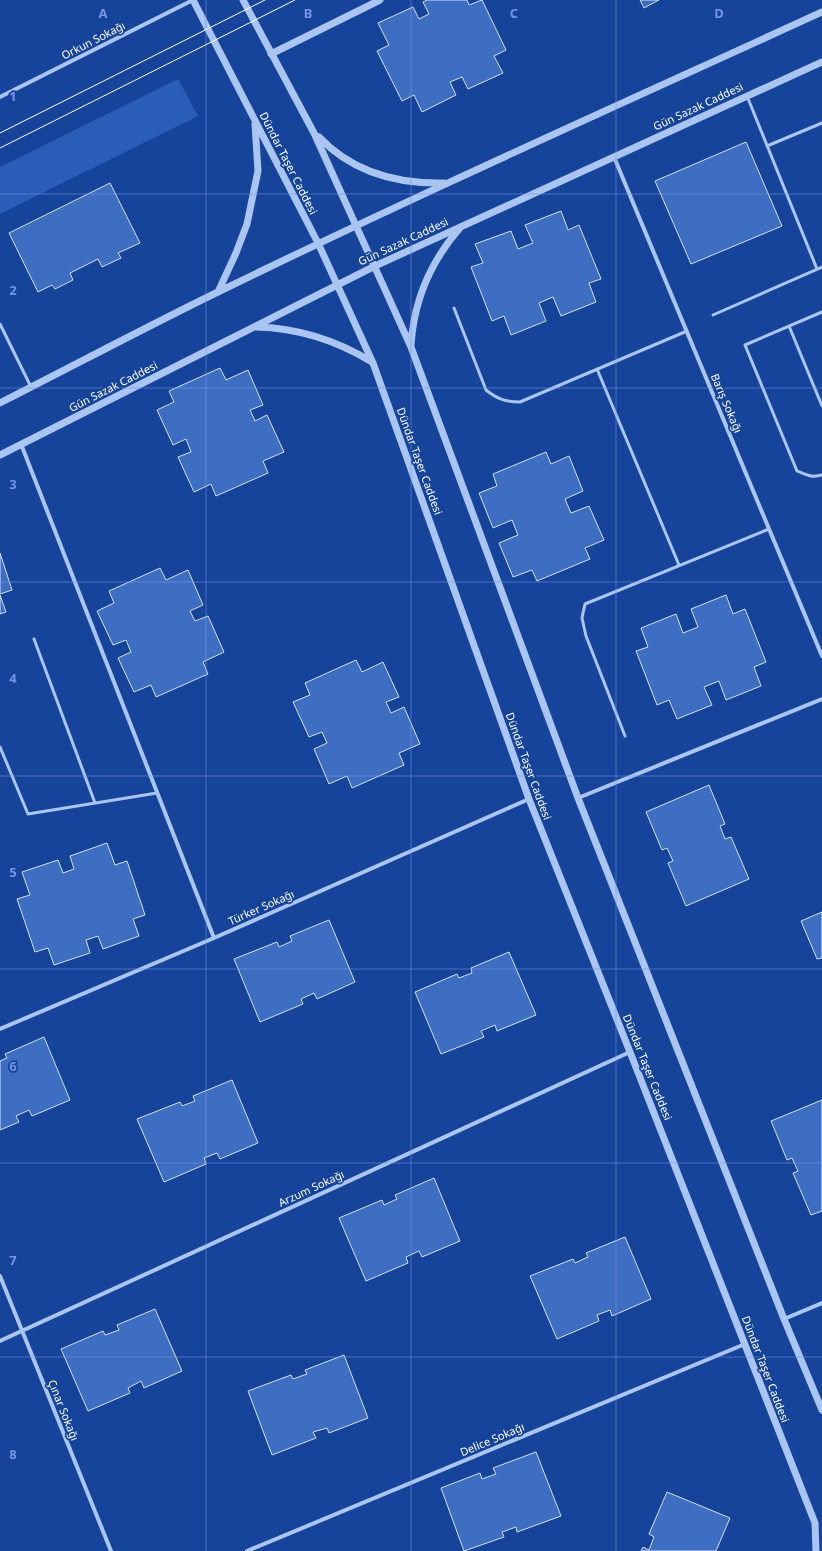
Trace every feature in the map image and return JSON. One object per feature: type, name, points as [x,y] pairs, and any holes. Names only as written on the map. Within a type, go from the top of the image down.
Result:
[{"type":"street","name":"Orkun Sokağı","points":[[0,97],[193,0]]},
{"type":"street","name":"Dündar Taşer Caddesi","points":[[193,0],[318,244],[373,363],[529,799],[815,1523],[816,1551]]},
{"type":"street","points":[[243,0],[314,133],[411,348],[578,798],[784,1319],[822,1410]]},
{"type":"street","points":[[271,54],[380,0]]},
{"type":"street","points":[[0,403],[218,292],[355,226],[822,12]]},
{"type":"street","name":"Gün Sazak Caddesi","points":[[0,455],[375,266],[822,62]]},
{"type":"street","points":[[218,292],[236,253],[247,224],[258,171],[255,120]]},
{"type":"street","points":[[314,133],[341,157],[356,166],[373,173],[409,182],[446,183]]},
{"type":"street","name":"Barış Sokağı","points":[[614,157],[822,656]]},
{"type":"street","points":[[411,348],[412,326],[423,285],[446,244],[462,226]]},
{"type":"street","points":[[254,327],[290,330],[318,336],[338,343],[373,363]]},
{"type":"street","points":[[21,444],[214,938]]},
{"type":"street","points":[[578,798],[822,699]]},
{"type":"street","name":"Türker Sokağı","points":[[0,1029],[214,938],[529,799]]},
{"type":"street","name":"Arzum Sokağı","points":[[0,1341],[630,1052]]},
{"type":"street","name":"Çınar Sokağı","points":[[0,1276],[111,1551]]},
{"type":"street","points":[[784,1319],[822,1303]]},
{"type":"street","name":"Delice Sokağı","points":[[247,1551],[744,1344]]},
{"type":"lane","points":[[747,96],[817,269]]},
{"type":"lane","points":[[767,146],[822,123]]},
{"type":"lane","points":[[713,314],[822,267]]},
{"type":"lane","points":[[454,308],[486,390],[501,400],[510,402],[520,402],[687,331]]},
{"type":"lane","points":[[822,312],[745,345],[797,471],[815,477],[822,475]]},
{"type":"lane","points":[[0,324],[31,387]]},
{"type":"lane","points":[[789,326],[822,406]]},
{"type":"lane","points":[[597,369],[679,565]]},
{"type":"lane","points":[[625,736],[583,627],[583,610],[585,604],[769,529]]},
{"type":"lane","points":[[34,639],[95,803]]},
{"type":"lane","points":[[0,747],[28,814],[157,793]]},
{"type":"shaded area","points":[[178,79],[198,116],[0,214],[0,167]]},
{"type":"building","points":[[427,0],[467,0],[469,5],[482,0],[506,50],[494,56],[503,73],[468,89],[462,77],[450,82],[456,95],[422,112],[414,95],[402,101],[377,51],[389,45],[378,23],[413,7],[419,19],[429,14],[423,2]]},
{"type":"building","points":[[640,0],[659,0],[644,8]]},
{"type":"building","points":[[746,142],[782,226],[691,264],[655,181]]},
{"type":"building","points":[[110,183],[140,243],[118,253],[121,258],[102,267],[98,259],[70,273],[73,280],[55,289],[52,285],[38,292],[9,233]]},
{"type":"building","points":[[561,211],[568,230],[579,225],[601,279],[589,283],[596,302],[561,316],[553,297],[539,303],[546,321],[511,335],[504,316],[492,321],[471,267],[483,263],[475,244],[511,231],[518,249],[533,243],[525,225]]},
{"type":"building","points":[[220,368],[226,380],[248,370],[263,405],[250,410],[255,421],[267,415],[284,452],[263,461],[268,473],[216,496],[211,484],[194,492],[178,457],[191,452],[186,439],[173,445],[157,410],[174,402],[169,391]]},
{"type":"building","points":[[546,452],[551,464],[569,456],[583,491],[565,499],[571,513],[589,506],[604,540],[585,548],[590,559],[537,581],[532,570],[513,577],[499,543],[518,535],[512,520],[493,528],[479,493],[497,486],[493,474]]},
{"type":"building","points":[[0,553],[12,590],[0,594]]},
{"type":"building","points":[[160,568],[166,580],[188,570],[203,605],[190,611],[195,621],[208,616],[224,652],[203,662],[208,674],[156,697],[151,685],[134,692],[118,658],[131,652],[126,640],[113,645],[97,611],[114,603],[109,591]]},
{"type":"building","points":[[0,595],[6,612],[0,614]]},
{"type":"building","points":[[726,595],[733,614],[745,609],[766,662],[754,667],[761,686],[726,700],[719,681],[704,687],[712,705],[677,719],[669,700],[657,705],[636,651],[648,647],[641,628],[676,614],[683,633],[698,627],[691,609]]},
{"type":"building","points":[[356,660],[362,672],[383,662],[399,697],[386,702],[391,713],[404,707],[420,744],[399,753],[404,765],[352,788],[347,776],[329,784],[314,749],[327,743],[322,732],[309,737],[293,702],[310,695],[305,683]]},
{"type":"building","points":[[709,785],[725,824],[720,826],[725,839],[731,837],[749,879],[686,906],[668,863],[673,861],[667,848],[662,850],[646,812]]},
{"type":"building","points":[[107,843],[115,865],[127,861],[145,915],[133,919],[139,936],[103,949],[98,936],[86,940],[90,953],[54,965],[48,948],[35,952],[17,899],[30,895],[22,872],[58,860],[63,873],[74,869],[70,856]]},
{"type":"building","points":[[822,912],[822,958],[817,959],[801,921]]},
{"type":"building","points":[[329,920],[355,982],[317,999],[314,993],[301,999],[303,1004],[260,1022],[234,959],[277,942],[279,947],[292,941],[290,936]]},
{"type":"building","points":[[509,952],[536,1015],[497,1031],[495,1025],[481,1031],[484,1037],[441,1054],[415,992],[457,974],[459,978],[472,973],[471,968]]},
{"type":"building","points":[[44,1037],[70,1100],[32,1116],[29,1110],[16,1116],[19,1122],[0,1130],[0,1061],[7,1058],[5,1054]]},
{"type":"building","points":[[232,1080],[258,1143],[220,1159],[217,1153],[204,1158],[206,1164],[164,1182],[137,1119],[180,1102],[182,1106],[195,1101],[193,1096]]},
{"type":"building","points":[[822,1100],[822,1211],[811,1215],[793,1173],[798,1171],[792,1158],[787,1160],[771,1121]]},
{"type":"building","points":[[434,1178],[460,1241],[422,1257],[419,1251],[406,1257],[408,1263],[366,1281],[339,1218],[382,1200],[384,1205],[397,1199],[395,1195]]},
{"type":"building","points":[[625,1237],[651,1299],[612,1316],[610,1310],[597,1315],[599,1321],[557,1339],[530,1276],[573,1259],[575,1263],[588,1257],[586,1253]]},
{"type":"building","points":[[155,1309],[182,1371],[144,1388],[141,1381],[128,1388],[130,1393],[88,1411],[61,1349],[103,1331],[105,1335],[119,1330],[117,1325]]},
{"type":"building","points":[[344,1355],[368,1418],[329,1433],[327,1428],[313,1432],[316,1438],[272,1455],[248,1391],[291,1375],[293,1379],[307,1374],[305,1370]]},
{"type":"building","points":[[536,1452],[561,1516],[517,1532],[516,1527],[502,1532],[504,1537],[464,1551],[441,1488],[480,1473],[482,1479],[496,1474],[493,1468]]},
{"type":"building","points":[[667,1492],[730,1518],[716,1551],[641,1551],[643,1547],[649,1550],[654,1537],[649,1534]]},
{"type":"tram line","points":[[0,133],[265,0]]},
{"type":"tram line","points":[[0,148],[295,0]]}]
